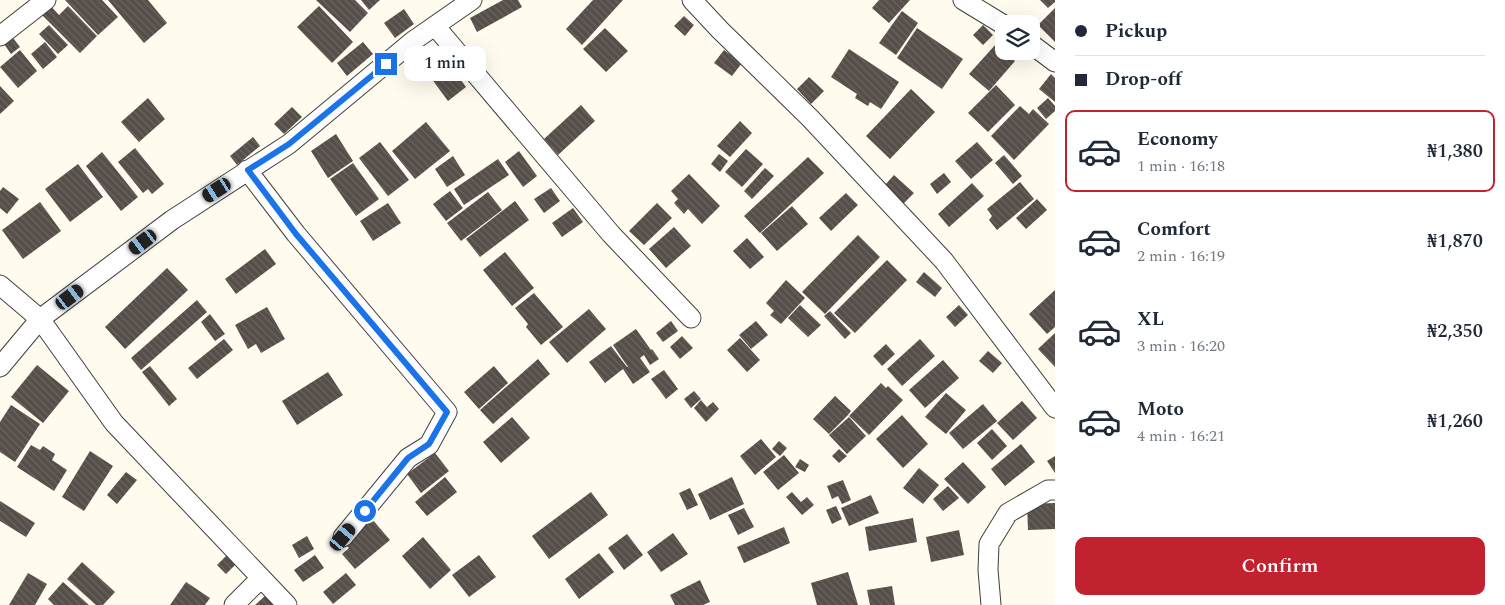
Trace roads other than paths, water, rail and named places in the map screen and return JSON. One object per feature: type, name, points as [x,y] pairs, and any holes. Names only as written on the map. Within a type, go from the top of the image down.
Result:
[{"type":"street","points":[[0,36],[46,0]]},
{"type":"street","points":[[0,368],[40,319],[172,220],[289,144],[413,41],[472,0]]},
{"type":"street","points":[[692,0],[810,118],[944,261],[1055,408]]},
{"type":"street","points":[[963,0],[995,20]]},
{"type":"street","points":[[435,26],[611,234],[691,318]]},
{"type":"street","points":[[1040,51],[1055,62]]},
{"type":"street","points":[[248,170],[296,234],[447,412],[429,444],[408,458],[343,537]]},
{"type":"street","points":[[0,285],[40,319],[114,423],[286,605]]},
{"type":"street","points":[[991,605],[988,570],[989,544],[1008,513],[1048,490],[1055,490]]},
{"type":"street","points":[[234,605],[261,578]]}]
